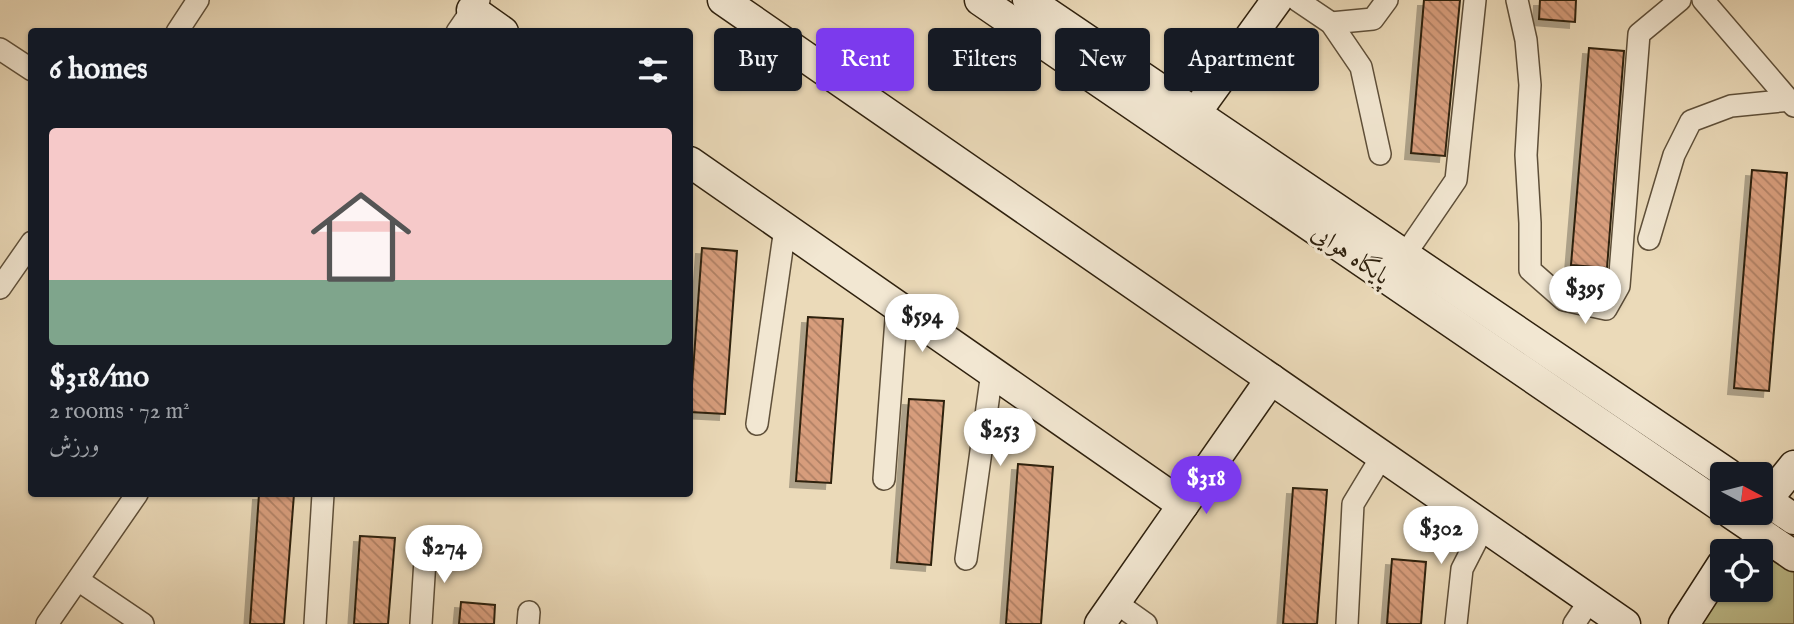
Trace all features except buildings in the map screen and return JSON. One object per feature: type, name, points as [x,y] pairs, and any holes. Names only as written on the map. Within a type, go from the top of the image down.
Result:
[{"type":"street","points":[[180,28],[197,0]]},
{"type":"street","points":[[723,0],[1625,624]]},
{"type":"street","name":"پایگاه هوایی","points":[[980,0],[1404,256],[1710,462]]},
{"type":"street","name":"پایگاه هوایی","points":[[1028,0],[1186,125],[1710,498]]},
{"type":"street","points":[[1186,125],[1277,0]]},
{"type":"street","points":[[1297,0],[1331,23],[1361,67],[1380,154]]},
{"type":"street","points":[[1331,23],[1373,19],[1387,0]]},
{"type":"street","points":[[1404,256],[1456,180],[1475,0]]},
{"type":"street","points":[[1517,0],[1526,40],[1530,85],[1526,155],[1530,270],[1564,300],[1606,309],[1619,286],[1639,34],[1680,0]]},
{"type":"street","points":[[1703,0],[1792,103]]},
{"type":"street","points":[[470,14],[496,28]]},
{"type":"street","points":[[0,49],[28,67]]},
{"type":"street","points":[[1649,239],[1674,155],[1691,121],[1731,106],[1792,103]]},
{"type":"street","points":[[693,164],[1183,505]]},
{"type":"street","points":[[758,424],[785,228]]},
{"type":"street","points":[[0,288],[28,248]]},
{"type":"street","points":[[884,479],[897,306]]},
{"type":"street","points":[[966,559],[992,372]]},
{"type":"street","points":[[1146,624],[1108,613],[1271,379]]},
{"type":"street","points":[[1347,624],[1353,504],[1382,456]]},
{"type":"street","points":[[1773,489],[1794,466]]},
{"type":"street","points":[[47,624],[135,497]]},
{"type":"street","points":[[314,624],[323,497]]},
{"type":"street","points":[[1773,514],[1794,519]]},
{"type":"street","points":[[1768,525],[1794,556]]},
{"type":"street","points":[[1456,624],[1462,569],[1484,526]]},
{"type":"street","points":[[421,624],[426,544]]},
{"type":"street","points":[[78,580],[143,624]]},
{"type":"street","points":[[1684,624],[1710,584]]},
{"type":"street","points":[[1574,624],[1590,600]]},
{"type":"shaded area","points":[[1773,550],[1794,565],[1794,624],[1701,624],[1715,602],[1773,602]]}]
